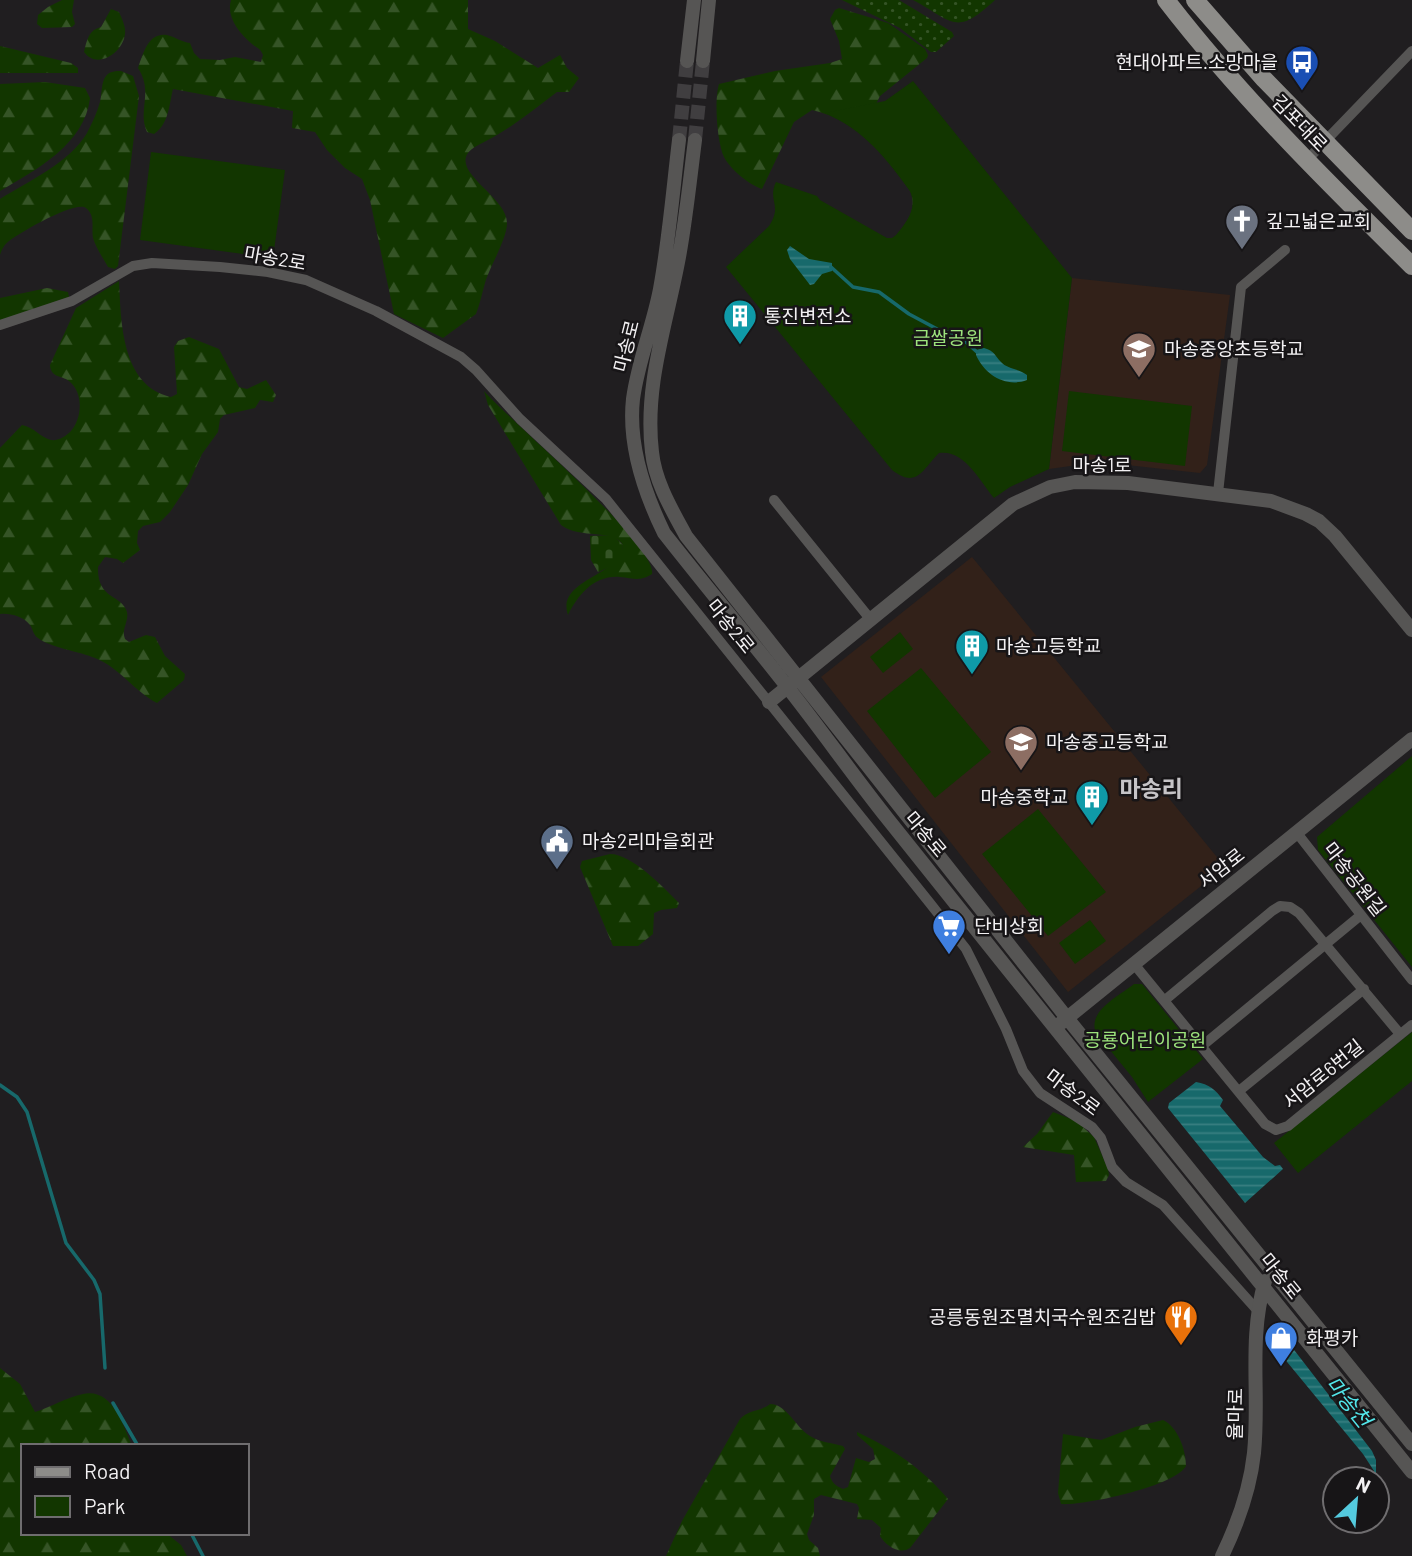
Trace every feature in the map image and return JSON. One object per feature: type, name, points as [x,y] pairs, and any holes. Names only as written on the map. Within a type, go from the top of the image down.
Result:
[{"type":"main road","name":"김포대로","points":[[1166,0],[1244,95],[1412,266]]},
{"type":"main road","name":"김포대로","points":[[1195,0],[1324,142],[1412,231]]},
{"type":"street","points":[[687,61],[694,0]]},
{"type":"street","points":[[703,61],[709,0]]},
{"type":"street","points":[[1306,161],[1412,51]]},
{"type":"street","name":"마송로","points":[[679,140],[663,269],[633,401],[638,464],[650,504],[664,533],[793,683],[1412,1444]]},
{"type":"street","name":"마송로","points":[[695,140],[680,255],[656,359],[649,408],[652,455],[665,496],[686,536],[887,818],[1412,1472]]},
{"type":"street","points":[[1218,493],[1241,286],[1285,250]]},
{"type":"street","name":"마송2로","points":[[0,325],[58,307],[122,270],[142,263],[220,267],[289,275],[326,287],[461,357],[477,370],[520,419],[594,487],[641,541],[966,949],[988,989],[1031,1084],[1059,1107],[1092,1128],[1101,1138],[1112,1167],[1126,1182],[1163,1205],[1257,1310]]},
{"type":"street","name":"마송1로","points":[[769,702],[1013,504],[1050,486],[1075,482],[1111,482],[1218,493],[1271,501],[1294,508],[1319,521],[1335,536],[1412,630]]},
{"type":"street","points":[[774,499],[871,620]]},
{"type":"street","name":"서암로","points":[[1055,1028],[1412,739]]},
{"type":"street","name":"마송공원길","points":[[1297,833],[1412,980]]},
{"type":"street","points":[[1165,1000],[1272,911],[1280,906],[1290,907],[1327,943],[1400,1034]]},
{"type":"street","points":[[1202,1046],[1361,915]]},
{"type":"street","name":"서암로6번길","points":[[1134,964],[1265,1124],[1276,1130],[1282,1129],[1412,1025]]},
{"type":"street","name":"서암로6번길","points":[[1239,1091],[1364,989]]},
{"type":"street","name":"율마로","points":[[1222,1556],[1244,1504],[1254,1453],[1257,1310],[1269,1268]]},
{"type":"shaded area","name":"마송중앙초등학교","points":[[1072,278],[1230,295],[1207,465],[1200,473],[1099,462],[1049,469]]},
{"type":"shaded area","name":"마송중고등학교","points":[[972,557],[1225,867],[1068,992],[821,677]]},
{"type":"green space","points":[[62,0],[74,0],[72,12],[75,24],[72,27],[42,28],[37,24],[38,15]]},
{"type":"green space","points":[[231,0],[468,0],[468,29],[495,41],[538,68],[560,55],[567,68],[579,78],[569,92],[557,92],[467,154],[466,165],[470,172],[500,205],[507,223],[476,314],[443,338],[394,314],[370,200],[362,179],[345,168],[327,150],[315,132],[292,128],[293,111],[173,89],[163,125],[154,134],[147,132],[144,124],[145,85],[138,68],[147,45],[155,37],[167,35],[190,43],[200,59],[220,60],[235,57],[261,62],[261,51],[238,30],[232,18]]},
{"type":"green space","points":[[842,0],[899,0],[952,32],[954,36],[936,52],[931,52],[900,28]]},
{"type":"green space","points":[[913,0],[995,0],[972,18],[955,22]]},
{"type":"green space","points":[[839,8],[888,23],[925,49],[927,58],[880,96],[874,108],[1011,237],[897,235],[912,209],[910,191],[869,141],[843,122],[812,110],[794,122],[762,189],[740,176],[727,162],[718,132],[719,84],[842,59],[839,41],[830,19]]},
{"type":"green space","points":[[111,9],[119,12],[122,20],[125,31],[123,41],[109,57],[89,57],[84,52],[88,39],[94,30],[101,27]]},
{"type":"green space","points":[[0,46],[71,63],[78,68],[78,73],[0,73]]},
{"type":"green space","points":[[121,71],[133,76],[139,96],[118,266],[115,269],[108,267],[93,238],[91,215],[86,208],[80,207],[48,218],[24,231],[3,247],[0,255],[0,199],[48,170],[79,144],[97,110],[104,79],[111,72]]},
{"type":"green space","name":"금쌀공원","points":[[913,81],[1072,278],[1049,469],[1010,487],[994,498],[964,461],[948,453],[939,453],[923,471],[913,477],[908,478],[892,470],[726,267],[769,226],[775,213],[773,194],[776,182],[817,196],[887,238],[896,235],[912,209],[910,191],[863,136],[825,113],[885,101]]},
{"type":"green space","points":[[45,82],[85,88],[90,98],[86,114],[79,129],[57,154],[0,191],[0,84]]},
{"type":"green space","points":[[151,152],[285,170],[273,258],[140,240]]},
{"type":"green space","points":[[119,281],[127,350],[142,380],[154,390],[171,397],[177,394],[174,347],[178,341],[189,337],[219,349],[239,387],[247,389],[266,380],[276,395],[273,402],[260,400],[255,408],[224,415],[220,419],[218,432],[202,454],[188,485],[170,512],[160,522],[143,526],[138,531],[137,543],[140,550],[123,563],[105,557],[98,567],[101,585],[127,612],[125,639],[129,642],[146,635],[155,637],[165,656],[185,674],[184,680],[157,703],[104,662],[43,641],[36,637],[24,619],[0,614],[0,448],[22,425],[51,440],[62,438],[75,426],[80,406],[77,392],[69,381],[52,372],[50,365],[76,308]]},
{"type":"green space","points":[[47,288],[68,292],[69,297],[0,321],[0,298]]},
{"type":"green space","points":[[484,391],[580,482],[632,537],[648,559],[652,574],[640,579],[602,579],[582,594],[568,615],[567,603],[571,593],[611,564],[619,556],[623,545],[612,537],[578,532],[561,525],[488,405]]},
{"type":"green space","points":[[1069,391],[1192,406],[1185,466],[1062,451]]},
{"type":"green space","points":[[613,535],[623,545],[620,555],[611,565],[598,572],[591,560],[590,536]]},
{"type":"green space","points":[[900,632],[913,649],[883,673],[870,657]]},
{"type":"green space","points":[[921,668],[991,752],[935,798],[867,711]]},
{"type":"green space","points":[[1412,756],[1412,967],[1318,850],[1317,837]]},
{"type":"green space","points":[[1038,809],[1106,892],[1048,936],[982,854]]},
{"type":"green space","points":[[610,854],[619,855],[637,865],[679,903],[677,908],[654,913],[653,934],[638,946],[613,946],[580,867],[582,861]]},
{"type":"green space","points":[[1090,920],[1106,941],[1075,964],[1059,943]]},
{"type":"green space","name":"공룡어린이공원","points":[[1134,984],[1142,984],[1203,1059],[1148,1102],[1132,1077],[1096,1033],[1094,1025],[1100,1011]]},
{"type":"green space","points":[[1412,1032],[1412,1081],[1298,1173],[1274,1143]]},
{"type":"green space","points":[[1053,1112],[1076,1121],[1094,1137],[1108,1169],[1106,1181],[1076,1182],[1074,1155],[1023,1147],[1037,1134]]},
{"type":"green space","points":[[0,1368],[20,1384],[35,1412],[83,1394],[102,1396],[115,1410],[131,1444],[21,1444],[21,1535],[168,1535],[181,1545],[187,1556],[0,1556]]},
{"type":"green space","points":[[770,1404],[786,1412],[810,1436],[843,1446],[845,1449],[830,1476],[838,1487],[848,1487],[856,1458],[869,1462],[875,1459],[873,1449],[857,1432],[906,1460],[948,1499],[906,1550],[898,1550],[886,1543],[880,1536],[881,1528],[872,1520],[857,1519],[857,1504],[821,1495],[814,1499],[814,1515],[807,1534],[809,1540],[818,1548],[820,1556],[666,1556],[682,1521],[740,1419]]},
{"type":"green space","points":[[1163,1420],[1177,1433],[1183,1446],[1186,1466],[1179,1473],[1165,1481],[1128,1493],[1088,1502],[1061,1504],[1058,1493],[1063,1434],[1101,1440]]},
{"type":"water","points":[[790,246],[809,259],[832,263],[832,271],[822,274],[810,285],[790,259],[787,250]]},
{"type":"water","points":[[984,348],[1010,368],[1027,375],[1027,380],[1004,381],[991,374],[976,355],[976,350]]},
{"type":"water","points":[[1196,1082],[1218,1093],[1223,1100],[1220,1106],[1263,1157],[1283,1169],[1245,1203],[1168,1108],[1169,1103]]},
{"type":"water","points":[[1288,1342],[1372,1451],[1376,1465],[1370,1465],[1278,1351]]},
{"type":"waterway","points":[[831,267],[853,287],[879,292],[909,314],[939,330],[957,334],[977,352]]},
{"type":"waterway","points":[[0,1085],[17,1097],[27,1112],[66,1243],[94,1280],[100,1294],[105,1368]]},
{"type":"waterway","points":[[113,1403],[137,1444]]},
{"type":"waterway","points":[[192,1535],[203,1556]]},
{"type":"tunnel","points":[[679,140],[687,61]]},
{"type":"tunnel","points":[[695,140],[703,61]]},
{"type":"place","name":"현대아파트.소망마을","points":[[1302,92]]},
{"type":"place","name":"깊고넓은교회","points":[[1242,251]]},
{"type":"place","name":"통진변전소","points":[[740,346]]},
{"type":"place","name":"마송중앙초등학교","points":[[1139,379]]},
{"type":"place","name":"마송고등학교","points":[[972,676]]},
{"type":"place","name":"마송중고등학교","points":[[1021,772]]},
{"type":"place","name":"마송중학교","points":[[1092,827]]},
{"type":"place","name":"마송2리마을회관","points":[[557,871]]},
{"type":"place","name":"단비상회","points":[[949,956]]},
{"type":"place","name":"공릉동원조멸치국수원조김밥","points":[[1181,1347]]},
{"type":"place","name":"화평카","points":[[1281,1368]]},
{"type":"district","name":"마송리","points":[[1151,789]]},
{"type":"water label","name":"마송천","points":[[1348,1402]]}]
